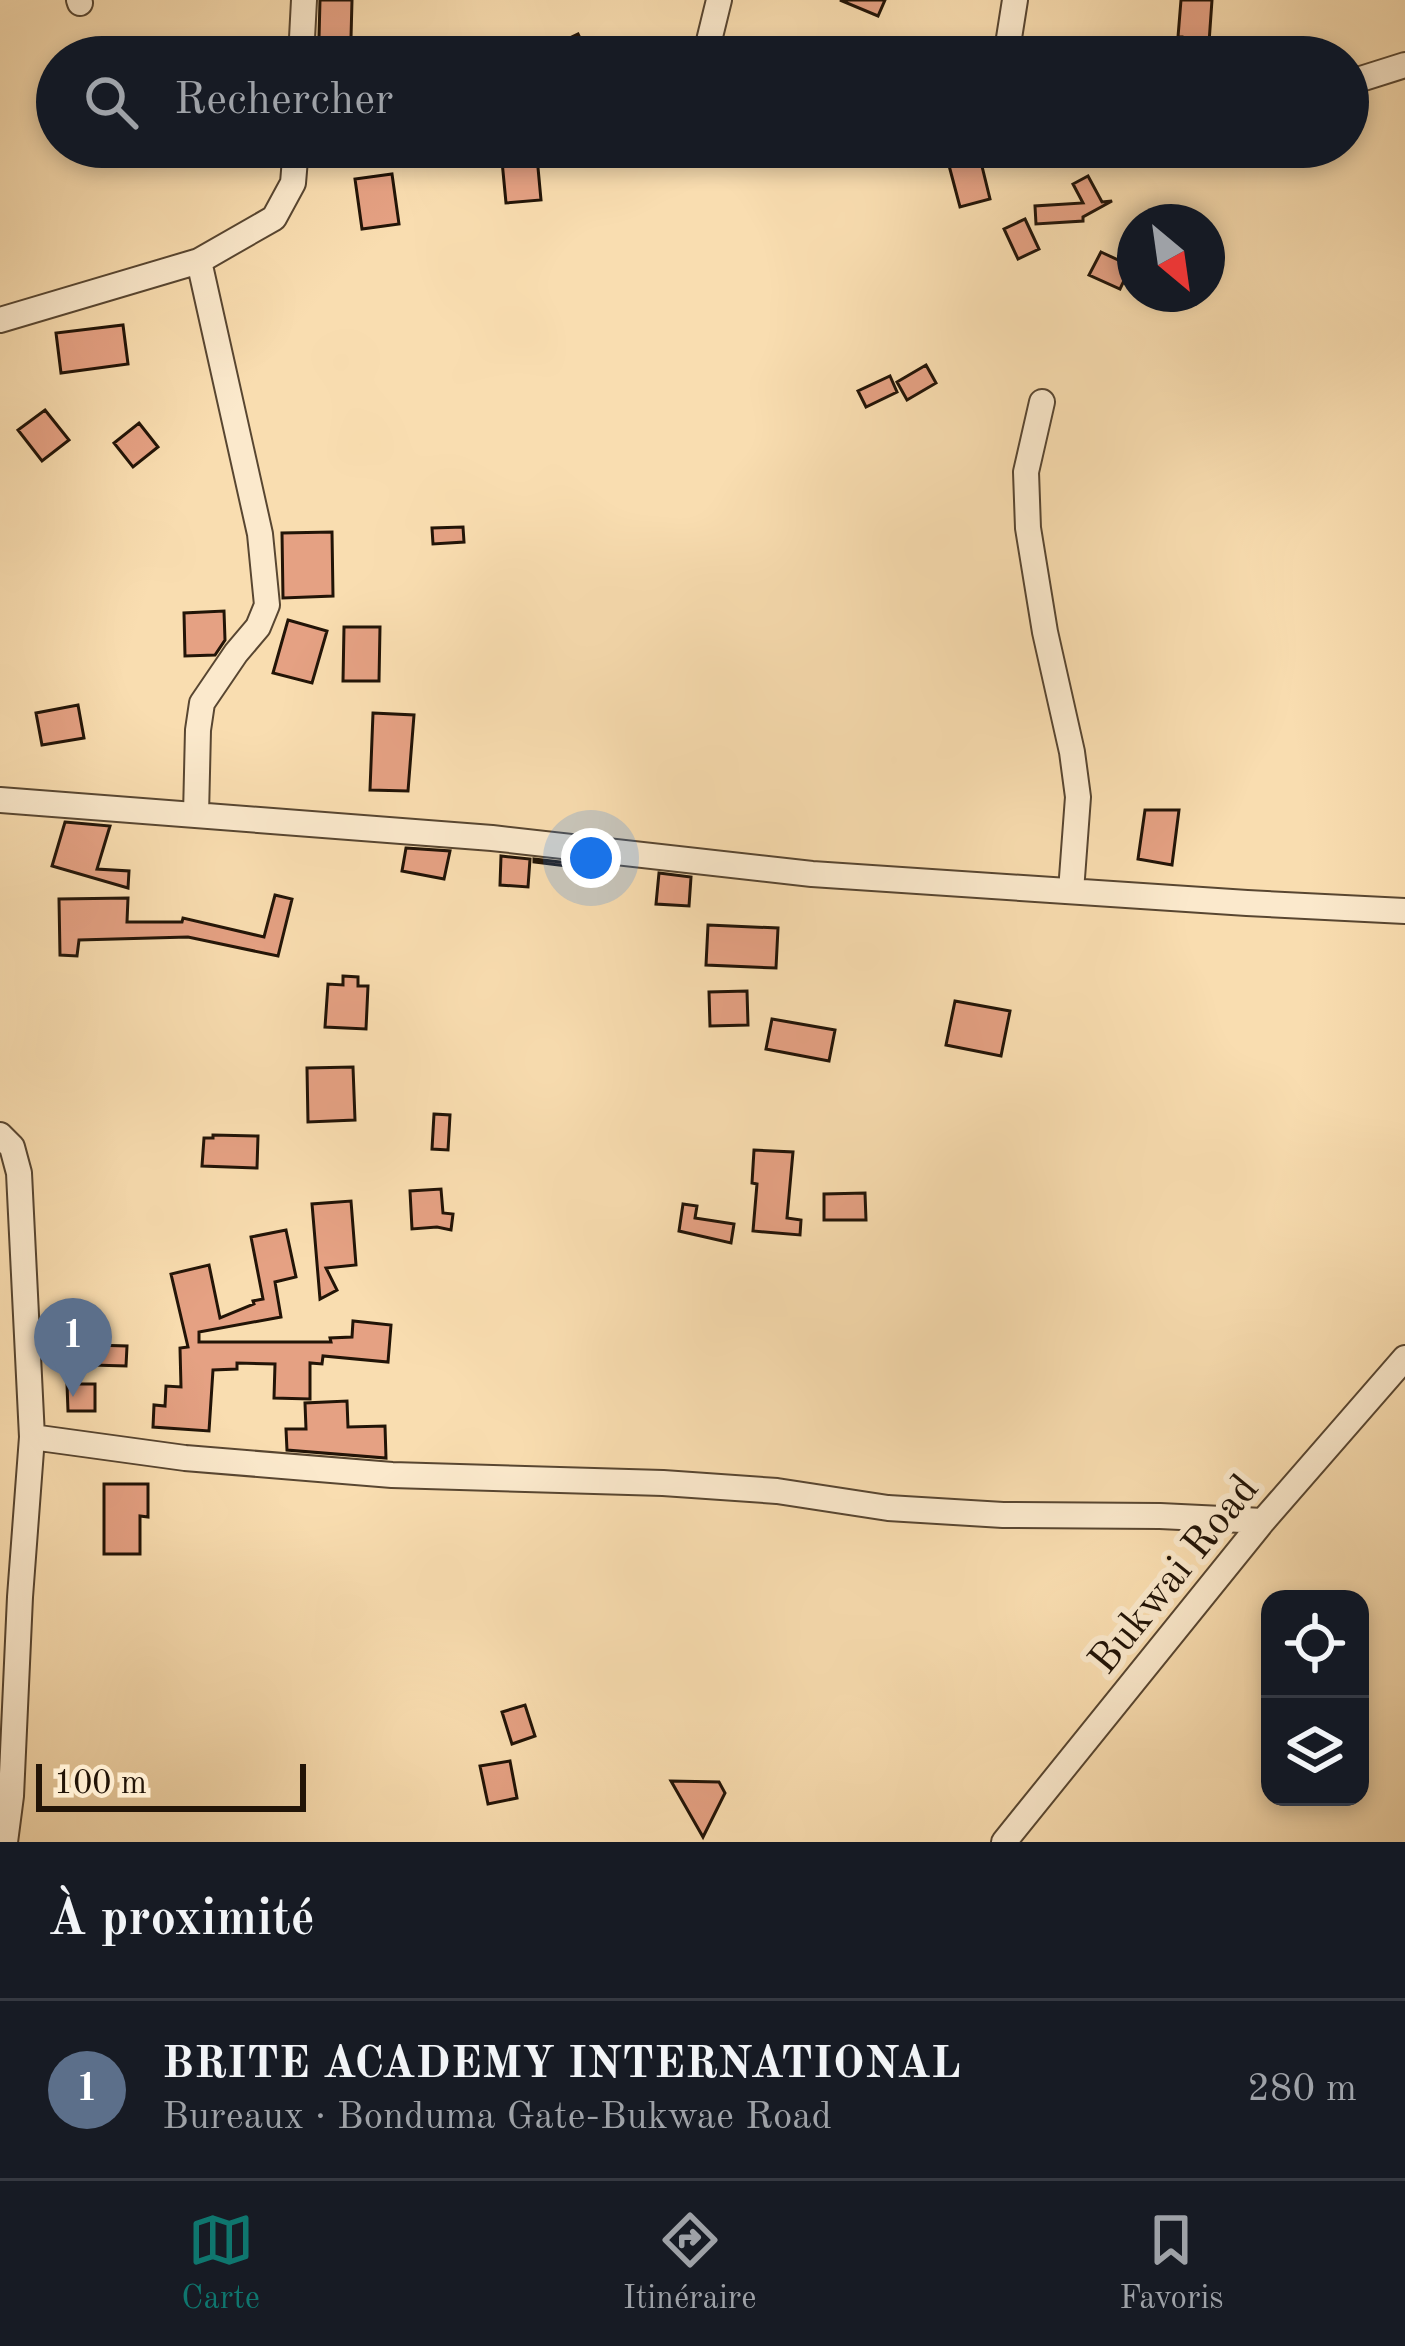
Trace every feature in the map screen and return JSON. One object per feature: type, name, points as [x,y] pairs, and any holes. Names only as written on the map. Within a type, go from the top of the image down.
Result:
[{"type":"street","points":[[302,36],[304,0]]},
{"type":"street","points":[[710,36],[719,0]]},
{"type":"street","points":[[1009,36],[1015,0]]},
{"type":"street","points":[[1369,76],[1405,64]]},
{"type":"street","points":[[0,320],[199,261],[274,218],[293,184],[294,168]]},
{"type":"street","points":[[196,815],[202,703],[258,627],[267,605],[260,534],[199,261]]},
{"type":"street","points":[[1042,402],[1026,472],[1028,528],[1078,796],[1070,891]]},
{"type":"street","points":[[0,800],[491,838],[812,874],[1405,910]]},
{"type":"street","points":[[0,1135],[11,1147],[19,1173],[32,1437],[10,1598],[10,1796],[5,1842]]},
{"type":"street","name":"Bukwai Road","points":[[1004,1842],[1263,1521],[1405,1358]]},
{"type":"street","points":[[32,1437],[185,1458],[392,1475],[663,1483],[777,1492],[888,1508],[1003,1515],[1263,1521]]},
{"type":"building","points":[[320,0],[352,0],[351,36],[319,36]]},
{"type":"building","points":[[840,0],[885,0],[878,16]]},
{"type":"building","points":[[1181,0],[1212,0],[1209,36],[1178,36]]},
{"type":"building","points":[[503,168],[538,168],[541,200],[506,203]]},
{"type":"building","points":[[950,168],[982,168],[990,199],[960,207]]},
{"type":"building","points":[[392,174],[399,224],[362,229],[355,179]]},
{"type":"building","points":[[1088,176],[1102,202],[1112,201],[1083,221],[1036,224],[1035,206],[1083,203],[1073,184]]},
{"type":"building","points":[[1025,219],[1039,249],[1018,259],[1004,229]]},
{"type":"building","points":[[1101,252],[1117,259],[1117,288],[1089,275]]},
{"type":"building","points":[[123,325],[128,364],[61,373],[56,333]]},
{"type":"building","points":[[926,365],[936,383],[907,400],[897,382]]},
{"type":"building","points":[[890,376],[897,392],[866,407],[858,391]]},
{"type":"building","points":[[45,410],[69,440],[42,461],[18,430]]},
{"type":"building","points":[[139,423],[158,447],[133,467],[114,443]]},
{"type":"building","points":[[463,527],[464,542],[433,544],[432,528]]},
{"type":"building","points":[[332,532],[333,596],[283,598],[282,533]]},
{"type":"building","points":[[224,611],[225,640],[215,655],[185,656],[184,613]]},
{"type":"building","points":[[288,620],[327,631],[312,683],[273,673]]},
{"type":"building","points":[[344,627],[380,627],[379,681],[343,681]]},
{"type":"building","points":[[78,705],[84,738],[42,745],[36,713]]},
{"type":"building","points":[[373,713],[414,715],[408,791],[370,790]]},
{"type":"building","points":[[1145,810],[1179,810],[1172,865],[1138,859]]},
{"type":"building","points":[[65,822],[110,826],[97,869],[129,871],[128,888],[52,866]]},
{"type":"building","points":[[406,848],[450,851],[444,879],[402,871]]},
{"type":"building","points":[[501,856],[530,859],[528,887],[500,885]]},
{"type":"building","points":[[534,859],[604,867],[601,881],[573,876],[575,867]]},
{"type":"building","points":[[659,873],[691,877],[689,906],[656,904]]},
{"type":"building","points":[[275,895],[292,899],[278,956],[188,937],[79,940],[77,956],[60,955],[59,899],[128,898],[127,922],[182,922],[183,918],[264,937]]},
{"type":"building","points":[[708,925],[778,928],[776,968],[706,965]]},
{"type":"building","points":[[343,976],[358,977],[358,986],[368,986],[366,1029],[325,1027],[328,984],[343,985]]},
{"type":"building","points":[[747,991],[748,1025],[710,1026],[709,992]]},
{"type":"building","points":[[955,1001],[1010,1011],[1001,1056],[946,1045]]},
{"type":"building","points":[[772,1019],[835,1030],[829,1061],[766,1049]]},
{"type":"building","points":[[353,1067],[355,1120],[308,1122],[307,1068]]},
{"type":"building","points":[[434,1114],[450,1115],[448,1150],[432,1149]]},
{"type":"building","points":[[258,1136],[257,1168],[202,1166],[204,1138]]},
{"type":"building","points":[[754,1150],[793,1152],[787,1218],[801,1220],[800,1235],[753,1231]]},
{"type":"building","points":[[441,1189],[443,1213],[453,1214],[451,1230],[412,1229],[410,1191]]},
{"type":"building","points":[[865,1193],[866,1220],[824,1220],[824,1194]]},
{"type":"building","points":[[351,1201],[356,1265],[326,1268],[337,1290],[320,1299],[312,1204]]},
{"type":"building","points":[[683,1204],[697,1206],[695,1218],[734,1224],[731,1243],[679,1231]]},
{"type":"building","points":[[286,1230],[296,1277],[275,1282],[281,1317],[199,1332],[199,1342],[331,1342],[330,1338],[352,1337],[353,1321],[391,1325],[388,1362],[323,1356],[322,1364],[310,1363],[310,1399],[274,1398],[275,1364],[237,1363],[237,1369],[213,1370],[209,1431],[153,1427],[154,1405],[165,1406],[166,1386],[181,1387],[180,1348],[188,1347],[171,1274],[209,1265],[220,1318],[263,1299],[251,1237]]},
{"type":"building","points":[[93,1345],[127,1346],[126,1366],[92,1365]]},
{"type":"building","points":[[67,1384],[95,1384],[95,1411],[68,1411]]},
{"type":"building","points":[[347,1401],[348,1427],[385,1426],[386,1458],[287,1450],[286,1429],[306,1429],[305,1403]]},
{"type":"building","points":[[104,1484],[148,1484],[148,1517],[140,1516],[140,1554],[104,1554]]},
{"type":"building","points":[[525,1705],[535,1736],[512,1744],[502,1712]]},
{"type":"building","points":[[510,1761],[517,1798],[488,1804],[480,1766]]},
{"type":"building","points":[[671,1781],[719,1782],[725,1793],[703,1837]]},
{"type":"place","name":"BRITE ACADEMY INTERNATIONAL","points":[[73,1397]]}]
